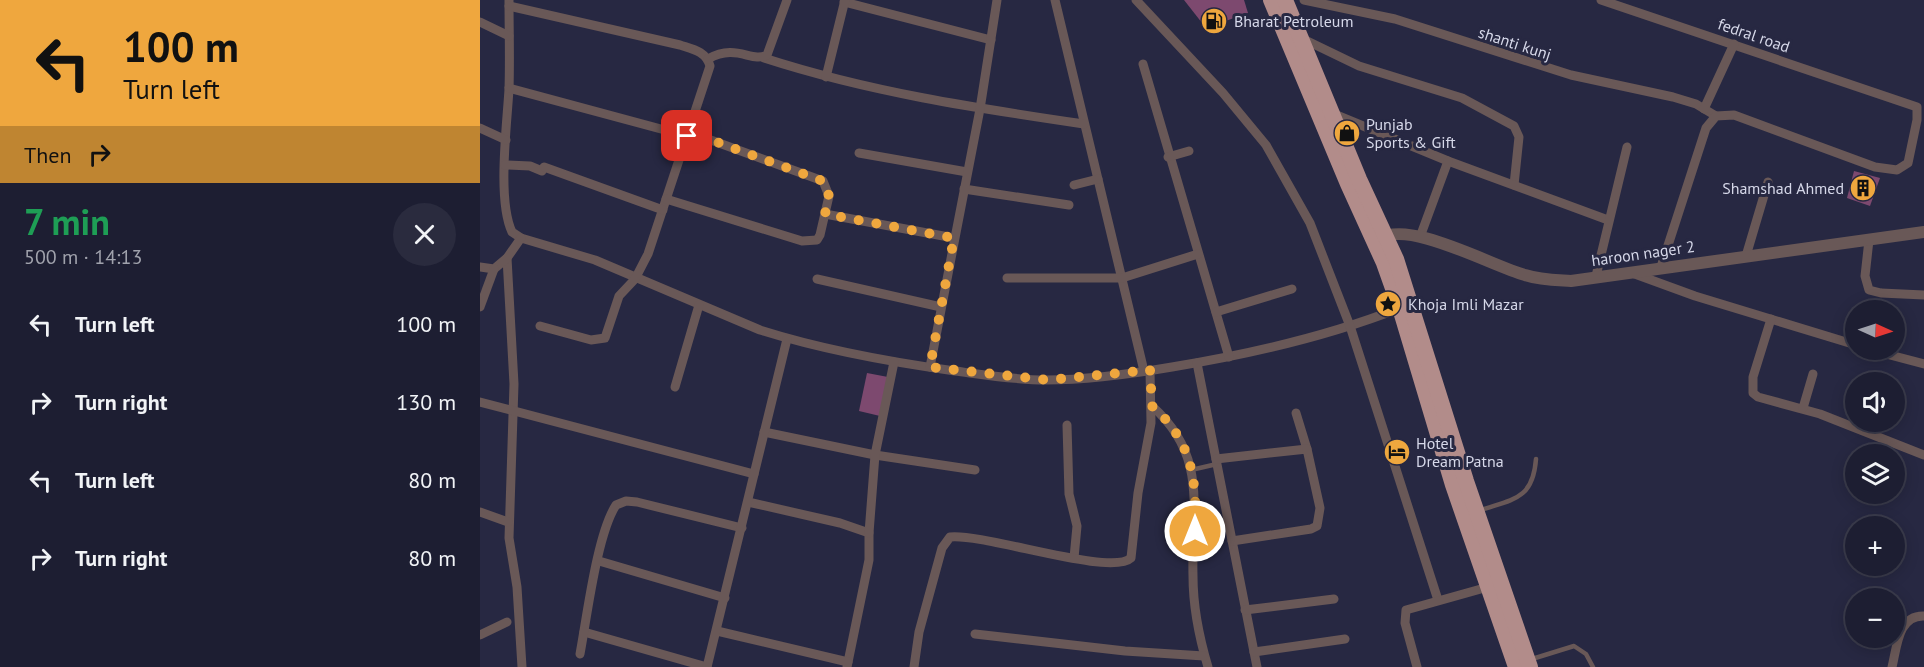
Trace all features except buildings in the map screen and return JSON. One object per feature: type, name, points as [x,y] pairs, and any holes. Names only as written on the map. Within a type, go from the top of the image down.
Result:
[{"type":"highway","points":[[1271,0],[1412,304],[1522,665]]},
{"type":"highway","points":[[1285,0],[1334,114],[1380,239],[1453,485],[1488,587],[1522,665]]},
{"type":"street","points":[[764,58],[774,43],[787,0]]},
{"type":"street","points":[[930,367],[980,109],[997,0]]},
{"type":"street","points":[[914,667],[922,622],[942,548],[950,537],[971,537],[1074,558],[1118,564],[1131,558],[1152,406],[1147,371],[1122,278],[1055,0]]},
{"type":"street","points":[[1136,0],[1223,93],[1266,145],[1310,223],[1350,326],[1438,600]]},
{"type":"street","name":"shanti kunj","points":[[1304,0],[1395,19],[1533,65],[1673,97],[1716,116],[1734,115],[1875,167]]},
{"type":"street","name":"fedral road","points":[[1601,0],[1917,107],[1918,113],[1908,163],[1897,170],[1875,167]]},
{"type":"street","points":[[826,77],[845,1],[991,40]]},
{"type":"street","points":[[540,326],[591,340],[602,340],[608,333],[619,296],[635,279],[648,254],[708,76],[708,59],[702,53],[680,45],[509,3],[509,88],[505,165],[508,223],[512,232],[521,238],[595,260],[635,279],[787,339],[894,362],[1047,380],[1147,371],[1229,357],[1278,347],[1350,326],[1400,308]]},
{"type":"street","points":[[480,22],[509,36]]},
{"type":"street","points":[[1301,38],[1359,66],[1462,98],[1514,126],[1520,137],[1514,185]]},
{"type":"street","points":[[1704,109],[1734,44]]},
{"type":"street","points":[[708,59],[730,51],[906,96],[1084,124]]},
{"type":"street","points":[[1143,64],[1168,157],[1229,357]]},
{"type":"street","points":[[509,88],[688,134],[823,181],[829,196],[820,235],[817,240],[802,241],[666,199]]},
{"type":"street","points":[[1334,114],[1448,161],[1608,220]]},
{"type":"street","points":[[1661,267],[1706,128],[1716,116]]},
{"type":"street","points":[[480,128],[506,140]]},
{"type":"street","points":[[1596,276],[1627,147]]},
{"type":"street","points":[[1168,157],[1188,151]]},
{"type":"street","points":[[859,153],[967,172]]},
{"type":"street","points":[[1420,237],[1448,161]]},
{"type":"street","points":[[505,165],[543,169],[663,210]]},
{"type":"street","points":[[1074,185],[1098,179]]},
{"type":"street","points":[[1746,256],[1768,182]]},
{"type":"street","points":[[964,189],[1069,205]]},
{"type":"street","points":[[825,214],[954,238]]},
{"type":"street","name":"haroon nager 2","points":[[1380,239],[1392,233],[1420,237],[1526,276],[1571,280],[1924,232]]},
{"type":"street","points":[[480,306],[494,269],[507,258],[521,238]]},
{"type":"street","points":[[1869,240],[1866,276],[1869,290],[1881,293],[1924,295]]},
{"type":"street","points":[[1007,278],[1122,278],[1198,254]]},
{"type":"street","points":[[507,258],[514,411],[508,522],[517,587],[522,667]]},
{"type":"street","points":[[480,267],[494,269]]},
{"type":"street","points":[[1628,272],[1695,296],[1845,342]]},
{"type":"street","points":[[817,279],[941,307]]},
{"type":"street","points":[[1216,312],[1292,290]]},
{"type":"street","points":[[675,387],[699,305]]},
{"type":"street","points":[[1771,319],[1753,377],[1753,393],[1766,399],[1803,408],[1924,455]]},
{"type":"street","points":[[584,633],[707,667],[787,339]]},
{"type":"street","points":[[1905,359],[1924,364]]},
{"type":"street","points":[[717,631],[847,665],[869,560],[868,533],[875,455],[894,362]]},
{"type":"street","points":[[1197,363],[1257,667]]},
{"type":"street","points":[[1803,408],[1813,374]]},
{"type":"street","points":[[480,402],[754,474]]},
{"type":"street","points":[[1152,406],[1178,433],[1191,470],[1196,512],[1194,597],[1196,622],[1208,667]]},
{"type":"street","points":[[1232,541],[1311,529],[1317,526],[1320,508],[1296,413]]},
{"type":"street","points":[[1067,425],[1068,485],[1077,526],[1074,558]]},
{"type":"street","points":[[764,432],[875,455],[975,470]]},
{"type":"street","points":[[1216,462],[1306,449]]},
{"type":"street","points":[[580,654],[599,561],[611,512],[616,505],[626,501],[742,528]]},
{"type":"street","points":[[748,502],[840,523],[868,533]]},
{"type":"street","points":[[480,512],[508,522]]},
{"type":"street","points":[[599,561],[725,598]]},
{"type":"street","points":[[1417,667],[1404,616],[1410,607],[1488,587]]},
{"type":"street","points":[[1245,610],[1334,599]]},
{"type":"street","points":[[1892,667],[1905,623],[1912,617],[1924,616]]},
{"type":"street","points":[[480,635],[507,622]]},
{"type":"street","points":[[975,634],[1098,648],[1204,656]]},
{"type":"street","points":[[1254,652],[1345,639]]},
{"type":"lane","points":[[1476,512],[1525,493],[1532,485],[1536,459]]},
{"type":"lane","points":[[1191,470],[1216,462]]},
{"type":"lane","points":[[1522,665],[1575,646],[1586,654],[1593,667]]},
{"type":"place","name":"Bharat Petroleum","points":[[1214,21]]},
{"type":"place","name":"Punjab Sports & Gift","points":[[1347,133]]},
{"type":"place","name":"Shamshad Ahmed","points":[[1863,188]]},
{"type":"place","name":"Khoja Imli Mazar","points":[[1388,304]]},
{"type":"place","name":"Hotel Dream Patna","points":[[1397,452]]},
{"type":"route","points":[[687,136],[689,132],[823,181],[829,196],[825,214],[954,238],[930,367],[991,376],[1047,380],[1150,370],[1152,406],[1168,420],[1178,433],[1188,458],[1194,485],[1195,531]]}]
